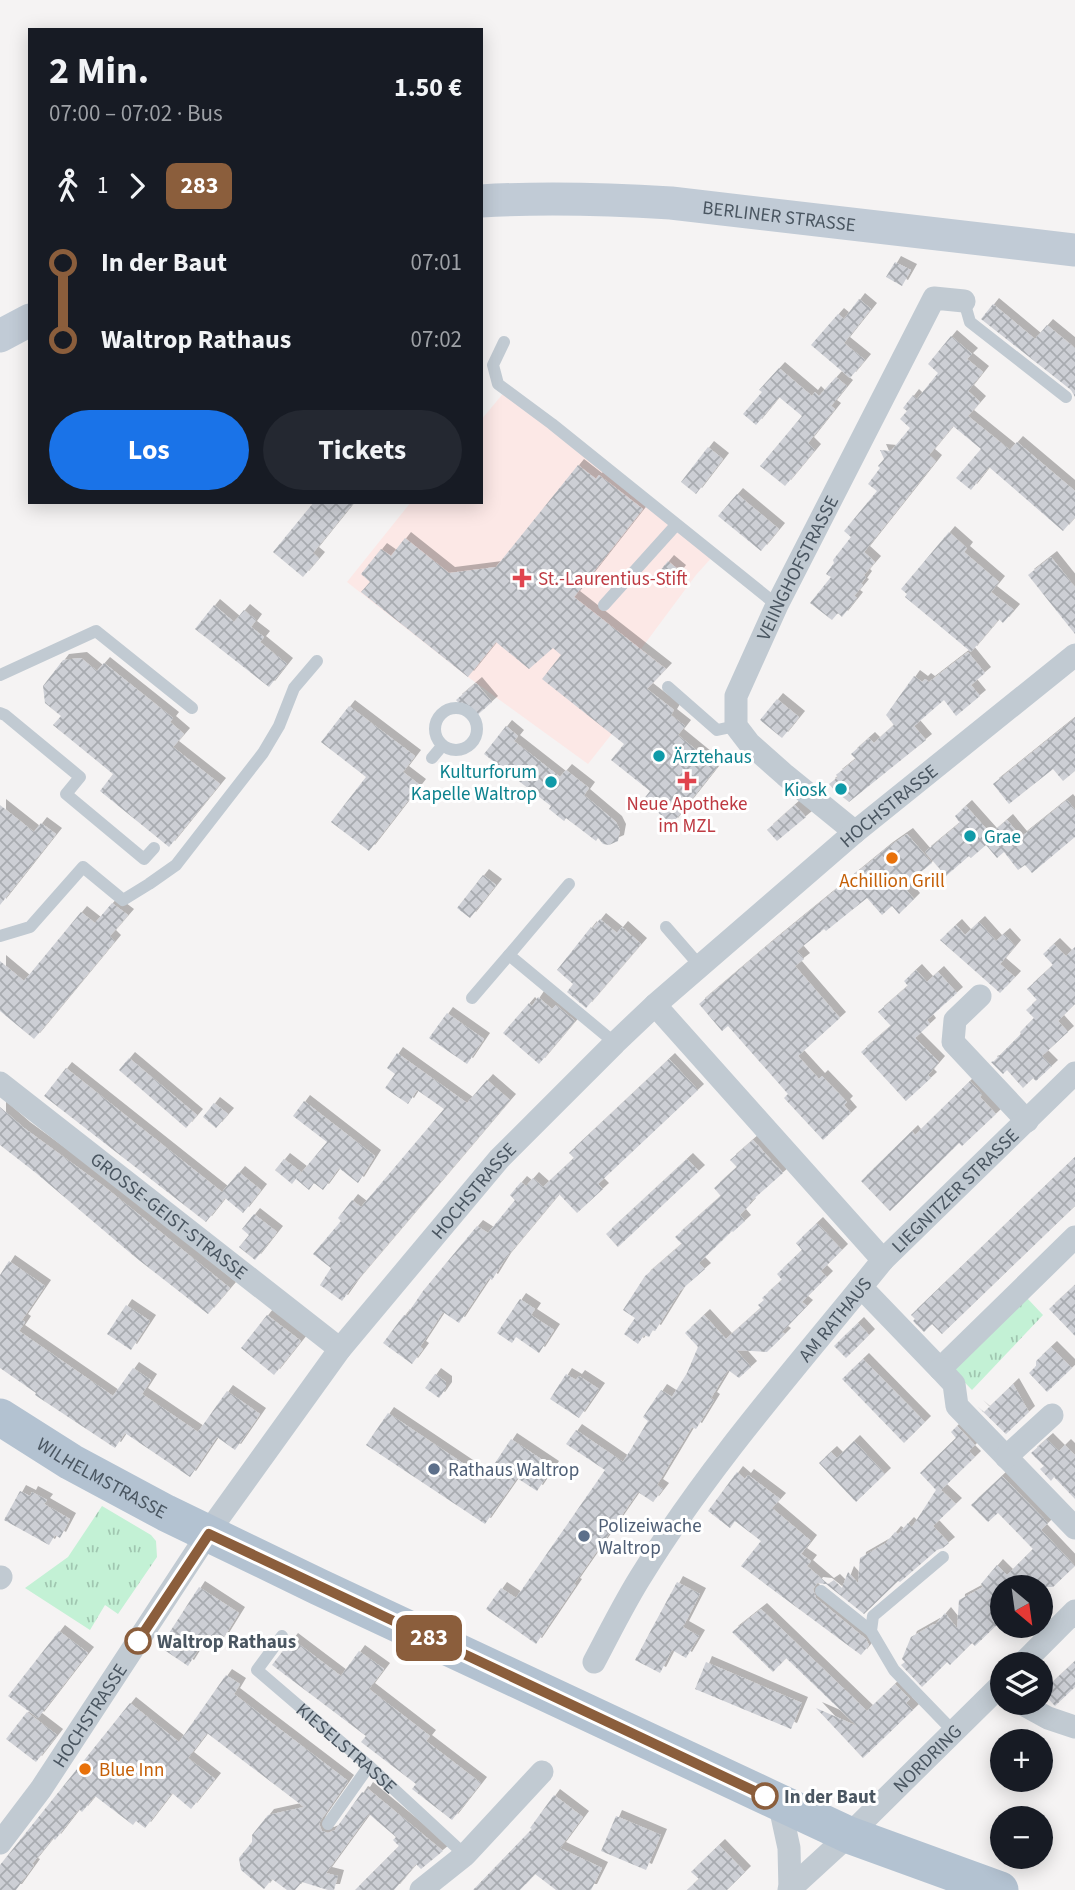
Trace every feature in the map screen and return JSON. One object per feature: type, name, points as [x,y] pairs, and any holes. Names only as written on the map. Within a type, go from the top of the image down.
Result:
[{"type":"main road","name":"BERLINER STRASSE","points":[[483,201],[594,199],[671,203],[1075,250]]},
{"type":"main road","points":[[0,337],[28,321]]},
{"type":"main road","name":"WILHELMSTRASSE","points":[[0,1417],[71,1462],[209,1534],[849,1835],[1000,1890]]},
{"type":"street","name":"VEIINGHOFSTRASSE","points":[[736,726],[736,696],[777,605],[934,298],[964,301]]},
{"type":"street","name":"HOCHSTRASSE","points":[[0,1843],[41,1789],[209,1534],[340,1349],[499,1159],[615,1043],[700,966],[855,832],[1075,655]]},
{"type":"street","points":[[736,726],[763,756],[855,832]]},
{"type":"street","name":"LIEGNITZER STRASSE","points":[[980,996],[955,1020],[953,1042],[1027,1121]]},
{"type":"street","name":"AM RATHAUS","points":[[594,1662],[642,1574],[696,1494],[776,1390],[883,1260],[656,1005]]},
{"type":"street","name":"LIEGNITZER STRASSE","points":[[883,1260],[1075,1073]]},
{"type":"street","name":"GROSSE-GEIST-STRASSE","points":[[0,1083],[340,1349]]},
{"type":"street","points":[[940,1369],[1075,1237]]},
{"type":"street","points":[[861,1287],[954,1384],[957,1406],[1075,1528]]},
{"type":"street","points":[[1006,1457],[1052,1415]]},
{"type":"street","points":[[1034,1652],[1075,1611]]},
{"type":"street","name":"NORDRING","points":[[790,1890],[990,1698]]},
{"type":"street","points":[[1043,1715],[1075,1727]]},
{"type":"street","points":[[421,1890],[465,1855],[542,1772]]},
{"type":"street","name":"NORDRING","points":[[779,1802],[789,1848],[790,1890]]},
{"type":"lane","points":[[964,301],[970,322],[1071,402]]},
{"type":"lane","points":[[504,342],[493,365],[498,384],[552,424],[777,605]]},
{"type":"lane","points":[[604,605],[676,525]]},
{"type":"lane","points":[[0,674],[96,631],[192,708]]},
{"type":"lane","points":[[0,936],[30,927],[83,867],[123,900],[176,865],[262,753],[279,726],[294,688],[317,661]]},
{"type":"lane","points":[[668,687],[717,730],[736,726]]},
{"type":"lane","points":[[0,713],[79,777],[66,794],[144,859],[154,848]]},
{"type":"lane","points":[[432,758],[442,746]]},
{"type":"lane","points":[[472,998],[569,884]]},
{"type":"lane","points":[[666,927],[700,966]]},
{"type":"lane","points":[[509,955],[615,1043]]},
{"type":"lane","points":[[871,1631],[873,1616],[943,1557]]},
{"type":"lane","points":[[821,1591],[871,1631],[894,1670],[953,1731]]},
{"type":"lane","name":"KIESELSTRASSE","points":[[282,1636],[257,1670],[369,1766],[465,1855]]},
{"type":"lane","points":[[328,1824],[369,1766]]},
{"type":"shaded area","name":"St.-Laurentius-Stift","points":[[506,390],[714,555],[641,649],[666,669],[588,764],[468,677],[347,582],[409,504],[483,504],[483,418]]},
{"type":"green space","points":[[1026,1297],[1043,1315],[972,1390],[951,1368]]},
{"type":"green space","points":[[102,1506],[151,1535],[156,1541],[157,1557],[118,1614],[105,1605],[90,1630],[25,1588],[68,1557]]},
{"type":"building","points":[[895,262],[911,270],[902,286],[886,277]]},
{"type":"building","points":[[859,299],[871,309],[844,343],[865,360],[850,378],[811,345],[838,314],[844,319]]},
{"type":"building","points":[[993,304],[1035,339],[1047,325],[1075,348],[1075,397],[1071,390],[981,319]]},
{"type":"building","points":[[951,336],[972,354],[967,359],[983,372],[968,391],[980,402],[968,416],[1010,450],[1017,442],[1075,491],[1075,517],[1063,531],[989,467],[971,490],[956,478],[981,449],[953,426],[929,455],[936,461],[864,552],[875,562],[864,575],[866,577],[861,584],[863,585],[854,596],[857,598],[842,617],[838,613],[832,620],[810,603],[831,577],[826,574],[834,563],[833,560],[851,537],[844,531],[877,491],[868,484],[884,459],[880,450],[891,451],[910,428],[900,419],[907,411],[903,408],[913,395],[917,399],[938,373],[928,364]]},
{"type":"building","points":[[779,368],[812,396],[815,392],[819,396],[836,377],[847,386],[831,406],[835,409],[808,443],[815,450],[785,486],[760,466],[802,416],[779,397],[756,425],[743,414],[762,392],[759,390]]},
{"type":"building","points":[[708,447],[723,459],[696,494],[681,482]]},
{"type":"building","name":"St.-Laurentius-Stift","points":[[578,465],[596,479],[599,475],[643,509],[574,597],[666,669],[647,689],[674,710],[671,715],[685,726],[678,735],[717,767],[672,824],[643,800],[650,791],[611,760],[624,744],[542,679],[561,655],[553,648],[529,669],[496,642],[468,677],[361,592],[370,582],[361,574],[381,549],[391,556],[405,538],[449,573],[496,567]]},
{"type":"building","points":[[737,494],[779,529],[761,551],[718,516]]},
{"type":"building","points":[[312,504],[352,504],[313,553],[319,558],[303,577],[273,552]]},
{"type":"building","points":[[949,532],[967,548],[964,552],[999,582],[991,592],[1014,610],[1003,623],[999,619],[971,652],[905,597],[907,594],[901,589]]},
{"type":"building","points":[[1051,557],[1075,587],[1075,634],[1028,575]]},
{"type":"building","points":[[668,561],[680,571],[667,588],[654,578]]},
{"type":"building","points":[[214,605],[234,622],[244,610],[256,620],[251,627],[264,637],[260,642],[287,664],[269,687],[195,629]]},
{"type":"building","points":[[968,652],[985,673],[971,685],[980,696],[956,716],[944,700],[914,726],[926,740],[849,802],[835,791],[829,784],[856,759],[851,754],[869,738],[874,743],[894,725],[886,715],[914,676],[922,682],[925,679],[929,682]]},
{"type":"building","points":[[81,658],[97,671],[104,663],[173,718],[170,722],[184,734],[173,747],[220,784],[169,847],[100,791],[113,774],[53,725],[61,716],[45,703],[43,686],[63,660]]},
{"type":"building","points":[[476,683],[492,702],[473,719],[456,700]]},
{"type":"building","points":[[777,699],[799,717],[782,738],[760,720]]},
{"type":"building","points":[[349,706],[415,756],[403,772],[420,785],[369,851],[331,822],[366,777],[321,742]]},
{"type":"building","points":[[1075,718],[1075,771],[1063,781],[1053,769],[1009,804],[993,784]]},
{"type":"building","name":"Kulturforum Kapelle Waltrop","points":[[506,726],[518,736],[514,741],[560,777],[566,770],[589,788],[584,795],[616,822],[620,830],[618,841],[609,845],[603,844],[566,818],[564,821],[549,809],[551,806],[484,754]]},
{"type":"building","points":[[1067,800],[1075,810],[1075,837],[1032,873],[1025,865],[1018,870],[1004,852],[997,858],[986,845],[946,876],[925,852],[960,823],[955,816],[966,806],[991,834],[1007,820],[1021,837]]},
{"type":"building","points":[[0,805],[34,832],[41,823],[56,834],[0,905]]},
{"type":"building","points":[[795,805],[806,817],[777,841],[767,830]]},
{"type":"building","points":[[907,834],[932,863],[903,886],[914,899],[899,914],[892,906],[882,915],[867,898],[797,951],[804,959],[795,966],[840,1018],[798,1056],[819,1079],[822,1076],[847,1102],[844,1105],[851,1113],[823,1140],[784,1098],[788,1094],[728,1026],[722,1031],[699,1004]]},
{"type":"building","points":[[483,875],[496,885],[470,918],[457,908]]},
{"type":"building","points":[[112,903],[128,915],[110,936],[115,941],[34,1039],[0,1011],[0,961],[24,981],[81,912],[95,923]]},
{"type":"building","points":[[600,919],[617,933],[622,927],[641,944],[586,1008],[567,992],[573,984],[557,970]]},
{"type":"building","points":[[979,922],[996,941],[1004,934],[1015,946],[1000,964],[1015,977],[1000,993],[940,940],[956,925],[965,935]]},
{"type":"building","points":[[1054,944],[1066,956],[1075,947],[1075,1004],[1058,1021],[1068,1032],[1042,1056],[1052,1066],[1036,1081],[1033,1078],[1023,1088],[1007,1070],[1003,1074],[991,1062],[1034,1018],[1026,1010],[1037,1000],[1027,989],[1053,965],[1043,954]]},
{"type":"building","points":[[916,970],[927,982],[938,972],[957,993],[927,1020],[930,1024],[915,1038],[939,1062],[928,1075],[931,1078],[906,1101],[861,1052],[891,1026],[878,1012],[908,986],[904,981]]},
{"type":"building","points":[[538,997],[552,1009],[556,1005],[575,1021],[539,1064],[503,1033],[529,1003],[532,1006]]},
{"type":"building","points":[[447,1013],[484,1039],[467,1064],[429,1038]]},
{"type":"building","points":[[397,1053],[467,1103],[487,1080],[510,1100],[342,1301],[320,1285],[331,1268],[313,1254],[341,1221],[338,1218],[352,1200],[361,1207],[444,1109],[417,1090],[408,1104],[385,1088],[395,1074],[387,1068]]},
{"type":"building","points":[[129,1058],[197,1115],[186,1128],[119,1070]]},
{"type":"building","points":[[669,1059],[698,1090],[598,1184],[603,1189],[577,1213],[559,1194],[505,1259],[492,1280],[489,1278],[459,1323],[443,1312],[412,1364],[383,1343],[477,1226],[488,1233],[515,1200],[510,1195],[521,1182],[526,1186],[533,1178],[543,1187],[574,1158],[569,1153]]},
{"type":"building","points":[[66,1068],[222,1192],[239,1172],[261,1190],[243,1213],[225,1198],[206,1222],[44,1096]]},
{"type":"building","points":[[970,1081],[996,1114],[962,1146],[959,1143],[890,1211],[861,1181],[912,1131],[915,1135]]},
{"type":"building","points":[[304,1101],[375,1156],[358,1183],[339,1168],[323,1190],[314,1183],[309,1190],[296,1179],[327,1142],[293,1116]]},
{"type":"building","points":[[214,1103],[228,1114],[216,1128],[203,1117]]},
{"type":"building","points":[[0,1107],[230,1288],[208,1314],[0,1145]]},
{"type":"building","points":[[753,1140],[783,1173],[749,1203],[740,1215],[745,1221],[699,1263],[705,1269],[680,1291],[655,1331],[653,1330],[649,1337],[644,1335],[638,1344],[624,1334],[635,1318],[623,1310],[645,1276],[682,1244],[675,1237],[721,1196],[714,1188],[737,1167],[730,1160]]},
{"type":"building","points":[[1075,1157],[1075,1206],[942,1334],[932,1324],[924,1332],[911,1315]]},
{"type":"building","points":[[284,1159],[301,1172],[292,1184],[275,1170]]},
{"type":"building","points":[[687,1159],[699,1171],[618,1247],[606,1234]]},
{"type":"building","points":[[254,1214],[277,1232],[255,1260],[239,1247],[249,1235],[242,1229]]},
{"type":"building","points":[[817,1223],[842,1250],[821,1271],[827,1277],[802,1302],[807,1306],[767,1352],[736,1350],[751,1367],[739,1378],[728,1370],[711,1398],[714,1400],[696,1429],[692,1427],[657,1485],[663,1489],[653,1502],[638,1492],[536,1644],[486,1609],[501,1588],[516,1598],[605,1470],[566,1444],[576,1430],[623,1462],[648,1421],[643,1417],[661,1390],[672,1397],[687,1373],[698,1347],[685,1333],[704,1315],[726,1339],[761,1308],[758,1305],[764,1300],[762,1298],[782,1280],[777,1274],[802,1250],[796,1243]]},
{"type":"building","points":[[9,1261],[45,1286],[22,1320],[25,1322],[19,1331],[113,1396],[133,1368],[151,1380],[142,1394],[198,1432],[227,1391],[260,1414],[235,1450],[217,1437],[190,1477],[125,1433],[115,1448],[35,1395],[36,1393],[0,1368],[0,1275]]},
{"type":"building","points":[[1075,1285],[1075,1336],[1049,1309]]},
{"type":"building","points":[[520,1299],[535,1309],[531,1315],[554,1330],[539,1353],[516,1337],[512,1343],[497,1333]]},
{"type":"building","points":[[126,1305],[150,1321],[131,1350],[107,1334]]},
{"type":"building","points":[[267,1315],[301,1341],[274,1375],[241,1348]]},
{"type":"building","points":[[858,1323],[869,1335],[846,1358],[834,1346]]},
{"type":"building","points":[[1051,1347],[1072,1368],[1047,1392],[1029,1373],[1036,1366],[1036,1361]]},
{"type":"building","points":[[863,1359],[925,1422],[904,1443],[842,1379]]},
{"type":"building","points":[[435,1374],[446,1382],[446,1388],[439,1398],[425,1388]]},
{"type":"building","points":[[566,1374],[576,1380],[579,1376],[599,1389],[579,1418],[550,1399]]},
{"type":"building","points":[[1013,1384],[1029,1412],[1006,1434],[977,1406],[984,1412]]},
{"type":"building","name":"Rathaus Waltrop","points":[[388,1413],[485,1478],[511,1439],[553,1467],[537,1491],[517,1478],[485,1524],[366,1445]]},
{"type":"building","points":[[957,1426],[975,1445],[969,1451],[975,1457],[941,1490],[956,1504],[933,1526],[949,1543],[898,1581],[864,1614],[826,1584],[817,1583],[813,1589],[816,1598],[866,1639],[869,1645],[861,1655],[741,1566],[761,1541],[735,1521],[730,1528],[708,1511],[737,1472],[745,1479],[748,1475],[780,1499],[772,1508],[811,1541],[801,1554],[811,1561],[807,1566],[828,1584],[834,1580],[842,1588],[848,1572],[858,1583],[860,1558],[886,1543],[908,1523],[912,1527],[936,1490],[920,1473],[956,1438],[951,1432]]},
{"type":"building","points":[[1047,1439],[1059,1451],[1065,1445],[1075,1455],[1075,1499],[1054,1477],[1051,1481],[1040,1469],[1044,1466],[1031,1453]]},
{"type":"building","points":[[854,1441],[885,1474],[856,1502],[819,1463],[831,1452],[837,1458]]},
{"type":"building","points":[[1002,1476],[1048,1523],[1041,1530],[1075,1566],[1054,1586],[1054,1575],[1007,1575],[1033,1549],[998,1513],[988,1522],[971,1505]]},
{"type":"building","points":[[20,1491],[30,1496],[32,1492],[47,1500],[44,1504],[70,1519],[60,1538],[55,1535],[49,1545],[4,1520]]},
{"type":"building","points":[[997,1565],[1007,1575],[990,1575],[990,1632],[975,1646],[972,1643],[950,1665],[947,1662],[922,1687],[901,1665],[905,1662],[902,1659],[911,1637],[935,1625],[945,1613],[957,1628],[959,1600],[983,1587],[981,1584]]},
{"type":"building","points":[[677,1582],[700,1594],[683,1627],[699,1636],[686,1658],[672,1650],[660,1673],[635,1660]]},
{"type":"building","points":[[199,1587],[239,1613],[221,1642],[208,1634],[188,1666],[160,1647]]},
{"type":"building","points":[[761,1609],[867,1711],[895,1684],[910,1699],[906,1703],[913,1710],[863,1758],[816,1708],[857,1726],[786,1658],[773,1672],[732,1632]]},
{"type":"building","points":[[59,1631],[88,1653],[38,1718],[8,1696]]},
{"type":"building","points":[[292,1639],[341,1676],[359,1651],[384,1669],[369,1689],[430,1736],[426,1741],[481,1783],[452,1820],[412,1789],[416,1784],[361,1742],[366,1736],[272,1665]]},
{"type":"building","points":[[1075,1661],[1075,1687],[1055,1706],[1053,1682]]},
{"type":"building","points":[[706,1662],[802,1703],[791,1729],[695,1689]]},
{"type":"building","points":[[226,1675],[240,1684],[234,1694],[348,1781],[321,1820],[319,1824],[322,1831],[328,1833],[335,1830],[367,1788],[443,1851],[421,1869],[416,1864],[394,1890],[355,1890],[399,1846],[393,1840],[396,1837],[369,1814],[326,1873],[338,1876],[334,1890],[302,1882],[295,1890],[287,1890],[272,1879],[264,1889],[241,1870],[239,1858],[268,1815],[304,1807],[207,1733],[188,1758],[215,1779],[191,1809],[172,1793],[145,1828],[136,1821],[133,1825],[95,1796],[82,1812],[79,1809],[55,1840],[53,1838],[16,1890],[0,1890],[0,1865],[130,1703],[179,1742]]},
{"type":"building","points":[[27,1712],[57,1735],[36,1762],[6,1739]]},
{"type":"building","points":[[554,1795],[583,1817],[560,1848],[602,1868],[591,1890],[556,1890],[535,1874],[520,1890],[473,1890],[532,1829],[530,1828]]},
{"type":"building","points":[[616,1816],[661,1835],[646,1870],[601,1851]]},
{"type":"building","points":[[719,1845],[745,1872],[727,1890],[687,1890],[699,1879],[691,1872]]},
{"type":"bus line","name":"283","points":[[138,1641],[209,1534],[765,1796]]},
{"type":"place","name":"St.-Laurentius-Stift","points":[[522,578]]},
{"type":"place","name":"Ärztehaus","points":[[659,756]]},
{"type":"place","name":"Neue Apotheke im MZL","points":[[687,781]]},
{"type":"place","name":"Kulturforum Kapelle Waltrop","points":[[551,782]]},
{"type":"place","name":"Kiosk","points":[[841,789]]},
{"type":"place","name":"Grae","points":[[970,836]]},
{"type":"place","name":"Achillion Grill","points":[[892,858]]},
{"type":"place","name":"Rathaus Waltrop","points":[[434,1469]]},
{"type":"place","name":"Polizeiwache Waltrop","points":[[584,1536]]},
{"type":"place","name":"Waltrop Rathaus","points":[[138,1641]]},
{"type":"place","name":"Blue Inn","points":[[85,1769]]},
{"type":"place","name":"In der Baut","points":[[765,1796]]}]
